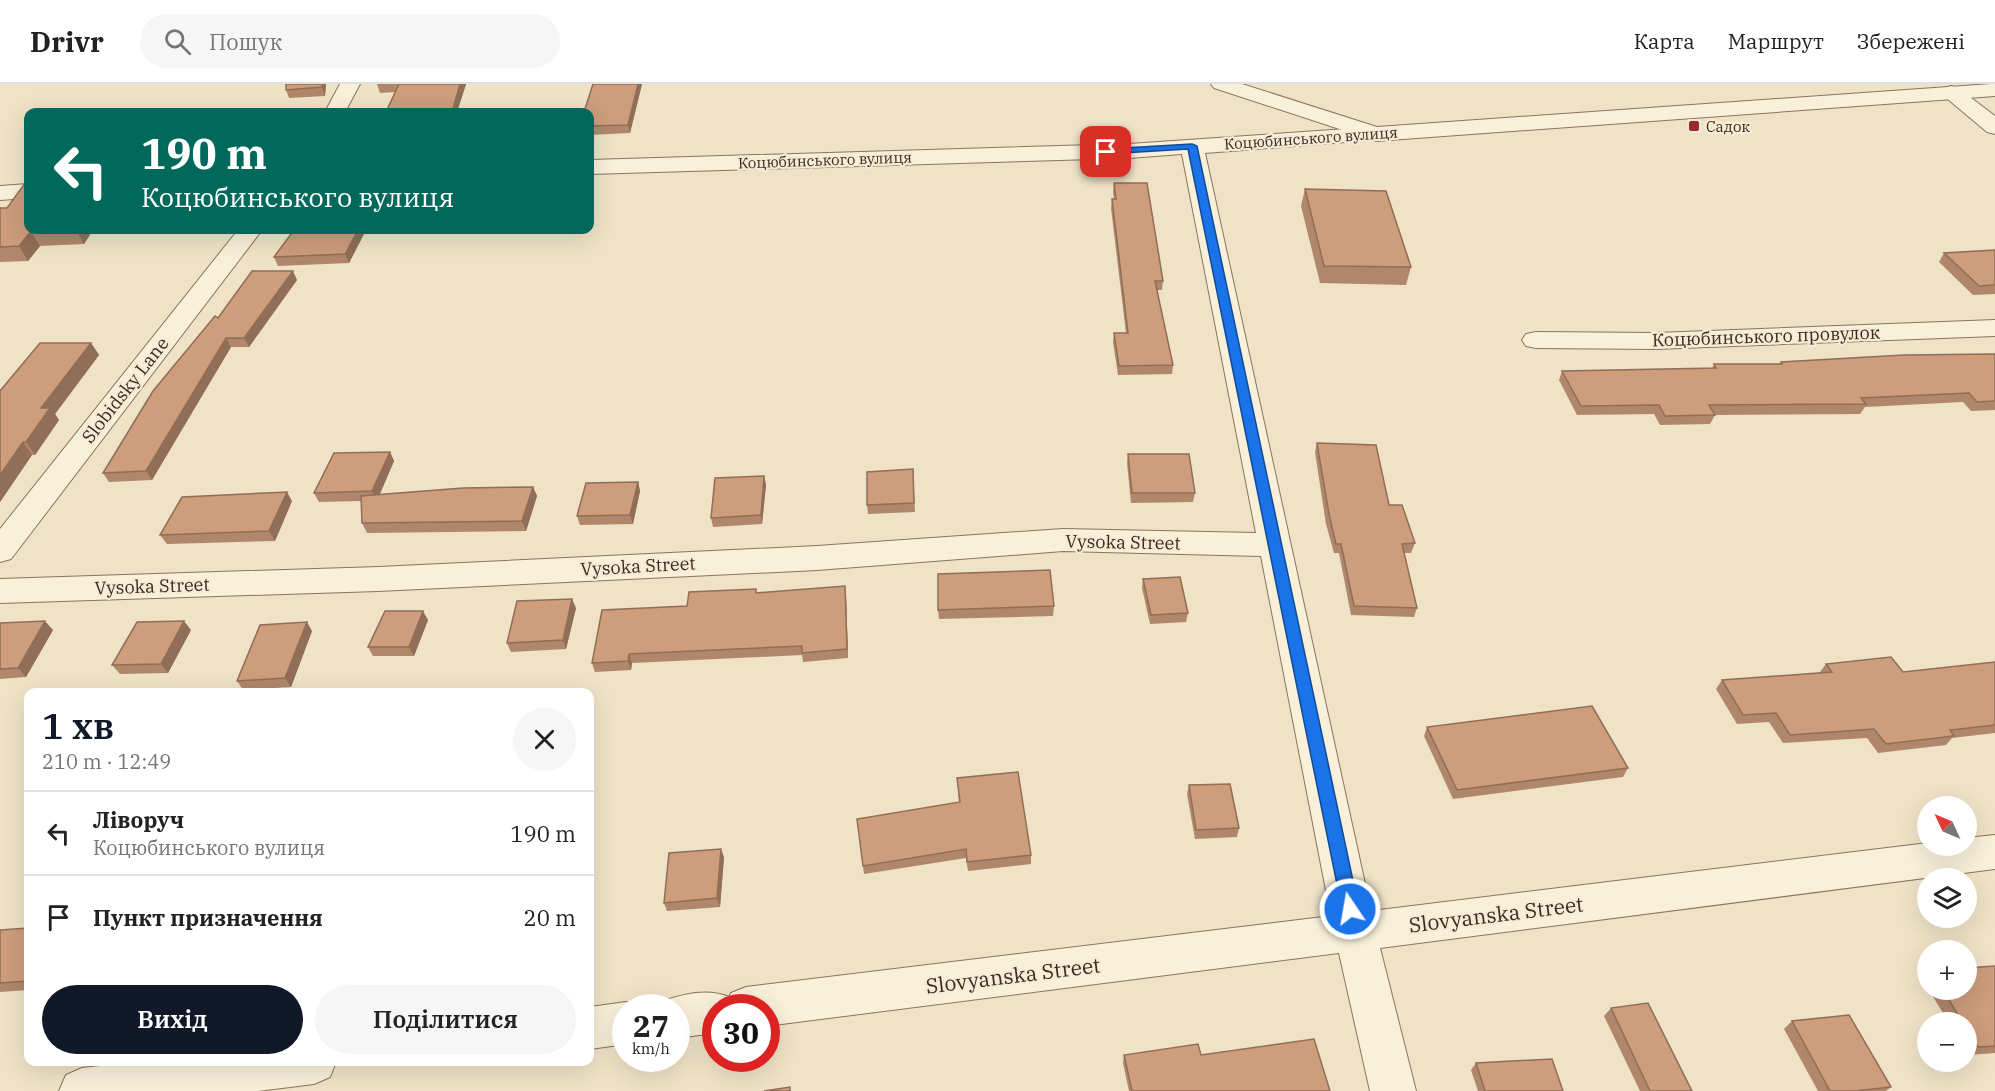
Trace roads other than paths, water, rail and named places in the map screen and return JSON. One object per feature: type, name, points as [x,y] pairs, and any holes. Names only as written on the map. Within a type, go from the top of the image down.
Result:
[{"type":"street","points":[[337,108],[350,84]]},
{"type":"street","points":[[1221,84],[1376,134]]},
{"type":"street","name":"Коцюбинського вулиця","points":[[594,167],[1129,151],[1995,90]]},
{"type":"street","points":[[1951,92],[1995,127]]},
{"type":"street","points":[[1192,146],[1355,932],[1393,1091]]},
{"type":"street","points":[[0,193],[24,191]]},
{"type":"street","name":"Slobidsky Lane","points":[[0,551],[247,234]]},
{"type":"street","name":"Коцюбинського провулок","points":[[1536,340],[1656,341],[1995,328]]},
{"type":"street","name":"Vysoka Street","points":[[0,591],[378,579],[817,558],[1063,540],[1275,545]]},
{"type":"street","name":"Slovyanska Street","points":[[780,1004],[1995,852]]},
{"type":"street","points":[[594,1027],[612,1025]]},
{"type":"street","points":[[82,1091],[282,1066]]},
{"type":"place","name":"Садок","points":[[1694,126]]}]
